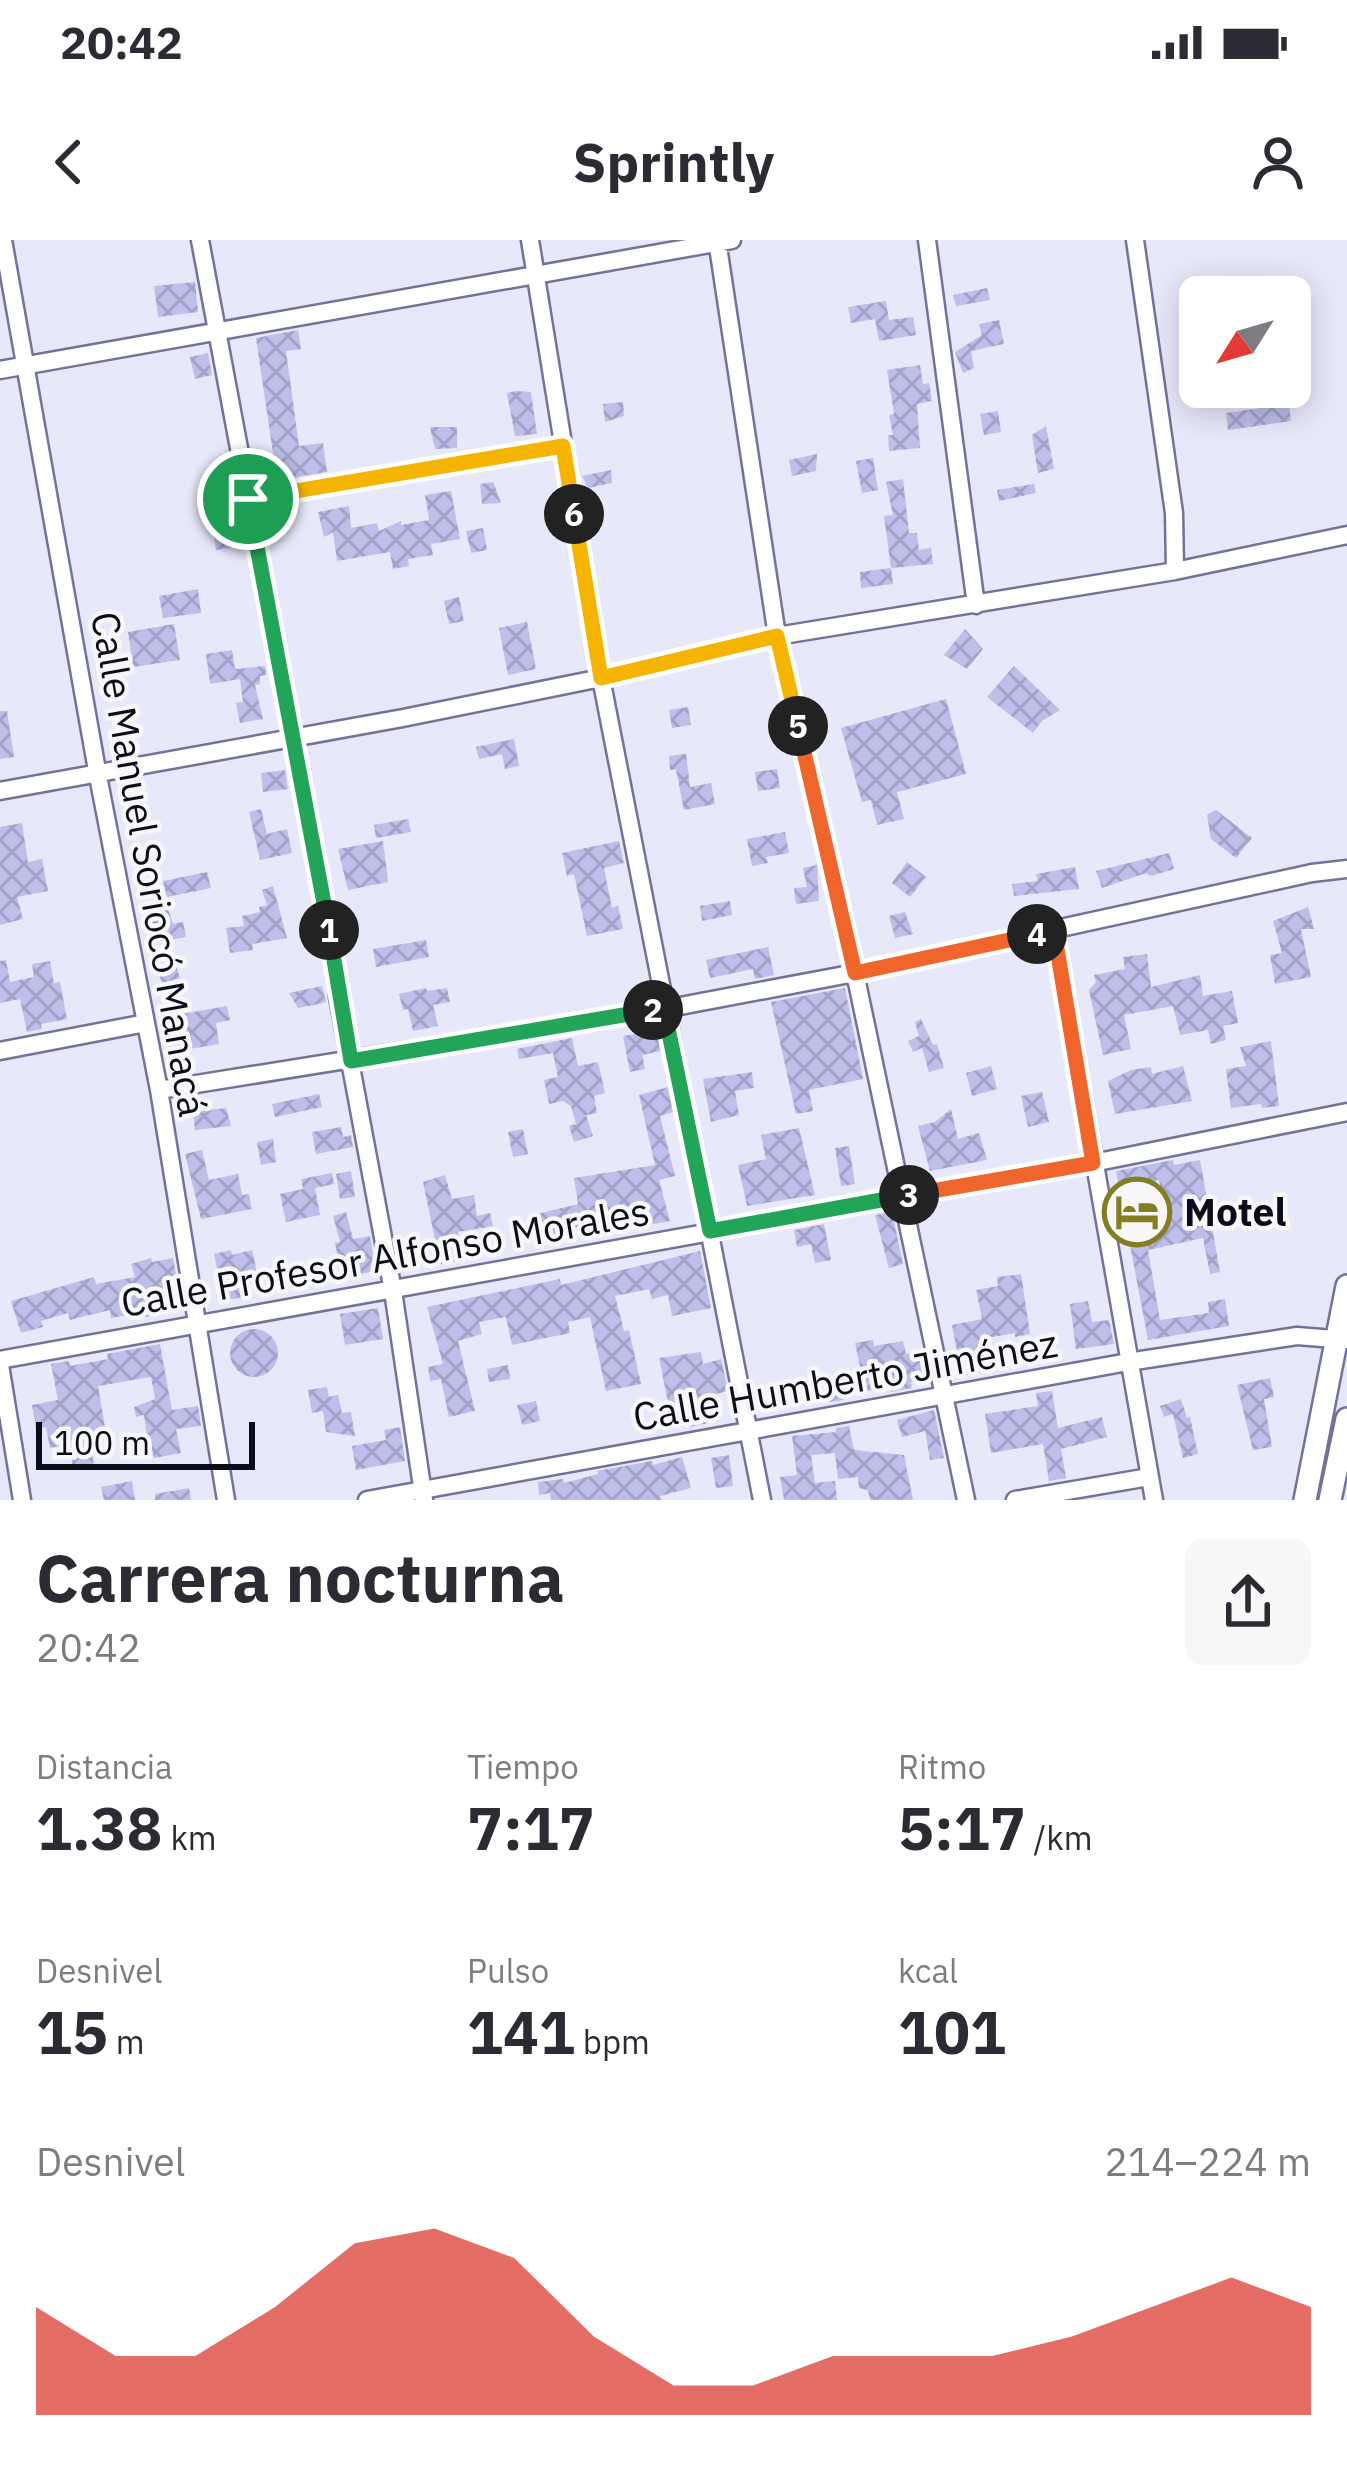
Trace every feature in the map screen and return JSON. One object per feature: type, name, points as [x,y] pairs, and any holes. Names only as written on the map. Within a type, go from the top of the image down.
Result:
[{"type":"main road","points":[[1305,1500],[1342,1339],[1347,1286]]},
{"type":"main road","points":[[1330,1500],[1347,1419]]},
{"type":"street","name":"Calle Manuel Soriocó Manacá","points":[[3,240],[159,1090],[226,1500]]},
{"type":"street","points":[[200,240],[351,1061],[424,1496]]},
{"type":"street","points":[[530,240],[601,678],[762,1500]]},
{"type":"street","points":[[927,240],[976,605]]},
{"type":"street","points":[[1135,240],[1174,513],[1175,571]]},
{"type":"street","points":[[0,370],[722,241],[777,636],[855,973],[966,1500]]},
{"type":"street","points":[[248,499],[563,446]]},
{"type":"street","points":[[0,791],[291,740],[601,678],[777,636],[1175,571],[1347,535]]},
{"type":"street","points":[[159,1090],[664,1009],[1347,869]]},
{"type":"street","points":[[1054,931],[1154,1500]]},
{"type":"street","points":[[0,1051],[146,1023]]},
{"type":"street","name":"Calle Profesor Alfonso Morales","points":[[0,1362],[1093,1163],[1347,1112]]},
{"type":"street","name":"Calle Humberto Jiménez","points":[[368,1500],[424,1496],[1128,1362],[1297,1336],[1342,1339]]},
{"type":"street","points":[[0,1362],[22,1500]]},
{"type":"street","points":[[1015,1500],[1149,1477]]},
{"type":"building","points":[[195,282],[198,312],[158,317],[154,286]]},
{"type":"building","points":[[987,288],[990,300],[956,306],[953,295]]},
{"type":"building","points":[[886,301],[889,320],[913,317],[916,335],[879,341],[875,319],[851,323],[848,307]]},
{"type":"building","points":[[999,320],[1004,344],[971,351],[974,368],[963,373],[955,352],[982,335],[979,324]]},
{"type":"building","points":[[298,330],[301,349],[286,351],[299,446],[323,443],[327,472],[277,480],[256,338]]},
{"type":"building","points":[[208,353],[212,375],[195,379],[190,357]]},
{"type":"building","points":[[920,365],[932,401],[917,404],[920,448],[889,451],[888,435],[893,435],[889,415],[894,414],[887,370]]},
{"type":"building","points":[[531,392],[537,434],[515,436],[507,393]]},
{"type":"building","points":[[623,402],[624,416],[605,422],[603,404]]},
{"type":"building","points":[[1289,408],[1291,421],[1228,430],[1226,413]]},
{"type":"building","points":[[998,411],[1001,432],[984,435],[980,414]]},
{"type":"building","points":[[1046,426],[1054,469],[1038,473],[1032,435]]},
{"type":"building","points":[[430,427],[457,427],[457,448],[435,449]]},
{"type":"building","points":[[817,454],[816,471],[792,476],[789,460]]},
{"type":"building","points":[[873,458],[878,490],[862,493],[856,461]]},
{"type":"building","points":[[611,470],[612,483],[588,488],[582,476]]},
{"type":"building","points":[[903,479],[909,533],[917,533],[919,550],[931,548],[933,564],[891,568],[884,516],[893,515],[886,482]]},
{"type":"building","points":[[493,482],[501,503],[482,504],[480,484]]},
{"type":"building","points":[[1034,484],[1036,493],[999,501],[997,490]]},
{"type":"building","points":[[451,491],[460,539],[431,544],[433,555],[408,559],[409,566],[393,569],[390,552],[337,561],[333,532],[324,537],[318,512],[349,506],[351,528],[377,523],[379,531],[401,521],[401,525],[429,520],[425,495]]},
{"type":"building","points":[[235,506],[235,547],[216,550],[210,509]]},
{"type":"building","points":[[483,528],[487,550],[471,553],[466,531]]},
{"type":"building","points":[[891,568],[893,584],[861,588],[860,572]]},
{"type":"building","points":[[198,589],[201,613],[163,618],[159,596]]},
{"type":"building","points":[[459,597],[464,621],[449,624],[444,601]]},
{"type":"building","points":[[527,622],[536,669],[508,675],[499,628]]},
{"type":"building","points":[[174,624],[180,660],[133,667],[128,632]]},
{"type":"building","points":[[965,629],[983,649],[967,669],[944,655]]},
{"type":"building","points":[[232,650],[235,669],[265,666],[266,675],[255,685],[263,719],[240,723],[236,703],[243,702],[240,679],[210,684],[206,654]]},
{"type":"building","points":[[1014,666],[1060,710],[1033,733],[987,697]]},
{"type":"building","points":[[946,699],[966,774],[897,792],[904,819],[877,825],[871,800],[862,802],[841,728]]},
{"type":"building","points":[[688,707],[691,725],[672,728],[669,710]]},
{"type":"building","points":[[0,711],[7,711],[14,757],[0,759]]},
{"type":"building","points":[[514,739],[519,766],[505,769],[502,754],[479,759],[476,747]]},
{"type":"building","points":[[686,754],[690,787],[711,783],[715,804],[684,810],[669,756]]},
{"type":"building","points":[[777,769],[780,788],[758,791],[755,772]]},
{"type":"building","points":[[285,770],[288,789],[263,792],[261,773]]},
{"type":"building","points":[[261,809],[267,834],[287,829],[292,853],[260,860],[249,812]]},
{"type":"building","points":[[1216,810],[1252,838],[1236,858],[1211,839],[1207,815]]},
{"type":"building","points":[[408,819],[411,832],[376,838],[374,825]]},
{"type":"building","points":[[22,823],[28,862],[42,859],[48,891],[17,897],[23,919],[0,925],[0,827]]},
{"type":"building","points":[[785,832],[789,853],[766,857],[768,863],[752,866],[747,839]]},
{"type":"building","points":[[383,841],[388,882],[348,890],[338,849]]},
{"type":"building","points":[[619,841],[624,863],[604,868],[612,908],[618,906],[623,929],[587,936],[574,874],[567,876],[562,853]]},
{"type":"building","points":[[1169,853],[1174,869],[1102,888],[1096,871]]},
{"type":"building","points":[[907,862],[926,877],[910,897],[892,883]]},
{"type":"building","points":[[817,865],[819,901],[796,904],[794,888],[807,887],[803,868]]},
{"type":"building","points":[[1075,867],[1079,889],[1014,896],[1012,884],[1038,881],[1036,874]]},
{"type":"building","points":[[207,872],[211,888],[167,897],[163,881]]},
{"type":"building","points":[[273,886],[287,938],[230,953],[226,928],[244,926],[242,916],[260,912],[259,907],[267,905],[262,890]]},
{"type":"building","points":[[730,901],[732,915],[702,921],[700,906]]},
{"type":"building","points":[[166,903],[173,924],[183,922],[186,937],[159,942],[148,908]]},
{"type":"building","points":[[1308,907],[1314,929],[1301,929],[1311,977],[1275,984],[1270,955],[1282,953],[1273,921]]},
{"type":"building","points":[[905,912],[913,934],[895,938],[889,916]]},
{"type":"building","points":[[426,940],[429,957],[376,967],[373,949]]},
{"type":"building","points":[[768,947],[774,975],[755,979],[753,969],[710,978],[706,960]]},
{"type":"building","points":[[1147,954],[1151,987],[1200,975],[1203,996],[1232,991],[1238,1023],[1223,1026],[1226,1040],[1211,1044],[1208,1030],[1180,1035],[1173,1006],[1124,1015],[1131,1049],[1103,1055],[1089,990],[1096,982],[1094,975],[1125,969],[1123,957]]},
{"type":"building","points":[[6,960],[10,982],[34,977],[32,964],[50,961],[54,983],[60,982],[67,1019],[27,1032],[20,999],[0,1003],[0,961]]},
{"type":"building","points":[[175,963],[180,978],[162,983],[157,968]]},
{"type":"building","points":[[322,986],[326,1002],[319,1004],[298,1008],[289,993]]},
{"type":"building","points":[[447,988],[450,1002],[433,1005],[438,1026],[413,1031],[399,994]]},
{"type":"building","points":[[845,988],[863,1079],[809,1090],[813,1111],[796,1114],[771,1002]]},
{"type":"building","points":[[227,1006],[230,1020],[216,1023],[219,1044],[184,1050],[189,1072],[171,1075],[161,1013]]},
{"type":"building","points":[[921,1019],[933,1045],[937,1044],[944,1068],[929,1072],[922,1048],[913,1052],[908,1041],[919,1036],[915,1022]]},
{"type":"building","points":[[656,1023],[661,1051],[642,1055],[645,1069],[630,1072],[623,1036]]},
{"type":"building","points":[[572,1038],[578,1066],[598,1062],[605,1093],[594,1096],[597,1113],[586,1115],[593,1136],[574,1142],[569,1126],[576,1124],[571,1106],[563,1101],[549,1104],[544,1080],[558,1077],[553,1053],[519,1059],[517,1049]]},
{"type":"building","points":[[1271,1041],[1279,1106],[1231,1108],[1226,1069],[1246,1066],[1240,1047]]},
{"type":"building","points":[[991,1066],[997,1089],[972,1096],[966,1073]]},
{"type":"building","points":[[1183,1066],[1192,1101],[1115,1114],[1108,1081],[1131,1070],[1151,1067],[1152,1074]]},
{"type":"building","points":[[752,1072],[754,1088],[735,1091],[739,1115],[711,1122],[703,1079]]},
{"type":"building","points":[[668,1087],[673,1112],[660,1116],[675,1176],[659,1180],[670,1221],[583,1237],[582,1227],[556,1233],[558,1240],[539,1244],[533,1215],[578,1204],[574,1178],[655,1165],[639,1095]]},
{"type":"building","points":[[1042,1092],[1049,1122],[1028,1127],[1021,1096]]},
{"type":"building","points":[[319,1094],[322,1107],[275,1117],[272,1104]]},
{"type":"building","points":[[226,1108],[231,1126],[195,1130],[193,1112]]},
{"type":"building","points":[[951,1109],[958,1139],[979,1133],[987,1160],[930,1171],[918,1126],[935,1122]]},
{"type":"building","points":[[341,1127],[343,1137],[351,1135],[353,1147],[316,1154],[312,1132]]},
{"type":"building","points":[[799,1128],[815,1195],[747,1206],[738,1165],[766,1159],[761,1135]]},
{"type":"building","points":[[523,1129],[528,1154],[513,1157],[508,1132]]},
{"type":"building","points":[[273,1139],[276,1162],[261,1165],[257,1142]]},
{"type":"building","points":[[849,1146],[855,1184],[841,1186],[835,1148]]},
{"type":"building","points":[[202,1150],[209,1180],[238,1174],[242,1195],[249,1194],[252,1209],[201,1219],[185,1154]]},
{"type":"building","points":[[1200,1160],[1220,1272],[1210,1274],[1203,1238],[1148,1250],[1160,1320],[1209,1313],[1208,1302],[1225,1299],[1229,1326],[1148,1340],[1116,1171]],"holes":[[[1159,1180],[1167,1219],[1144,1222],[1137,1184]]]},
{"type":"building","points":[[351,1171],[355,1197],[340,1199],[336,1174]]},
{"type":"building","points":[[332,1173],[334,1184],[315,1188],[320,1215],[286,1222],[280,1194],[303,1189],[301,1179]]},
{"type":"building","points":[[445,1175],[452,1199],[474,1195],[477,1216],[490,1213],[493,1226],[458,1232],[463,1260],[440,1264],[423,1182]]},
{"type":"building","points":[[346,1212],[353,1239],[370,1236],[376,1271],[342,1277],[333,1216]]},
{"type":"building","points":[[892,1212],[903,1264],[889,1268],[875,1215]]},
{"type":"building","points":[[824,1224],[831,1260],[815,1263],[811,1244],[797,1247],[794,1230]]},
{"type":"building","points":[[231,1250],[232,1255],[252,1250],[259,1282],[244,1286],[245,1297],[219,1301],[214,1254]]},
{"type":"building","points":[[700,1251],[711,1308],[672,1316],[668,1295],[652,1299],[649,1289],[615,1296],[624,1331],[629,1330],[641,1384],[606,1391],[590,1317],[568,1322],[570,1333],[512,1345],[506,1317],[479,1322],[482,1334],[458,1341],[475,1411],[449,1417],[441,1379],[430,1381],[428,1367],[443,1364],[427,1307],[560,1279],[561,1285]]},
{"type":"building","points":[[151,1258],[152,1262],[173,1258],[182,1309],[111,1318],[110,1310],[70,1320],[68,1313],[21,1333],[11,1301],[94,1277],[96,1284],[135,1277],[131,1264]]},
{"type":"building","points":[[1021,1274],[1030,1334],[981,1339],[987,1371],[962,1376],[952,1325],[982,1319],[976,1290],[998,1286],[997,1277]]},
{"type":"building","points":[[1088,1301],[1092,1322],[1109,1320],[1114,1344],[1076,1349],[1070,1304]]},
{"type":"building","points":[[378,1308],[383,1339],[345,1345],[340,1314]]},
{"type":"building","points":[[254,1329],[271,1336],[278,1353],[271,1370],[254,1377],[237,1370],[230,1353],[237,1336]]},
{"type":"building","points":[[873,1340],[874,1346],[903,1341],[906,1354],[922,1351],[927,1378],[911,1382],[912,1388],[891,1392],[890,1387],[829,1402],[826,1382],[862,1376],[855,1343]]},
{"type":"building","points":[[160,1344],[172,1410],[198,1406],[201,1426],[176,1429],[181,1453],[154,1458],[152,1449],[125,1456],[120,1446],[147,1437],[144,1415],[136,1417],[134,1407],[155,1399],[151,1377],[98,1386],[107,1439],[91,1442],[94,1468],[73,1470],[70,1444],[50,1448],[46,1427],[36,1429],[32,1405],[58,1400],[51,1364],[69,1361],[70,1366]]},
{"type":"building","points":[[701,1352],[703,1364],[721,1359],[728,1391],[712,1395],[718,1421],[690,1427],[688,1419],[672,1422],[659,1358]]},
{"type":"building","points":[[508,1365],[510,1379],[489,1382],[487,1369]]},
{"type":"building","points":[[1270,1378],[1274,1397],[1264,1399],[1272,1447],[1253,1450],[1237,1385]]},
{"type":"building","points":[[327,1387],[329,1397],[338,1395],[342,1413],[351,1412],[355,1436],[326,1432],[323,1411],[312,1413],[308,1390]]},
{"type":"building","points":[[1052,1391],[1058,1428],[1102,1417],[1107,1437],[1061,1449],[1066,1478],[1049,1481],[1043,1444],[991,1453],[985,1414],[1038,1406],[1036,1393]]},
{"type":"building","points":[[1181,1399],[1198,1454],[1183,1458],[1173,1414],[1164,1417],[1160,1406]]},
{"type":"building","points":[[536,1401],[540,1421],[522,1425],[517,1405]]},
{"type":"building","points":[[934,1410],[944,1458],[930,1460],[925,1431],[902,1437],[897,1420]]},
{"type":"building","points":[[849,1426],[854,1450],[904,1455],[913,1500],[870,1500],[868,1490],[859,1488],[858,1477],[838,1479],[835,1453],[811,1455],[815,1483],[835,1481],[837,1500],[784,1500],[780,1477],[797,1475],[792,1436],[836,1432],[836,1428]]},
{"type":"building","points":[[400,1427],[405,1461],[356,1470],[352,1446],[386,1440],[384,1430]]},
{"type":"building","points":[[729,1455],[733,1486],[716,1488],[711,1458]]},
{"type":"building","points":[[682,1457],[691,1488],[660,1496],[661,1500],[551,1500],[550,1493],[539,1495],[538,1482],[563,1479],[564,1483],[597,1471]]},
{"type":"building","points":[[132,1481],[135,1500],[104,1500],[101,1487]]},
{"type":"building","points":[[189,1488],[191,1500],[155,1500],[155,1494]]},
{"type":"place","name":"Motel","points":[[1137,1212]]},
{"type":"route","points":[[563,446],[601,678],[777,636],[855,973],[1054,931],[1093,1163],[710,1231],[664,1009],[351,1061],[248,499],[563,446]]}]
